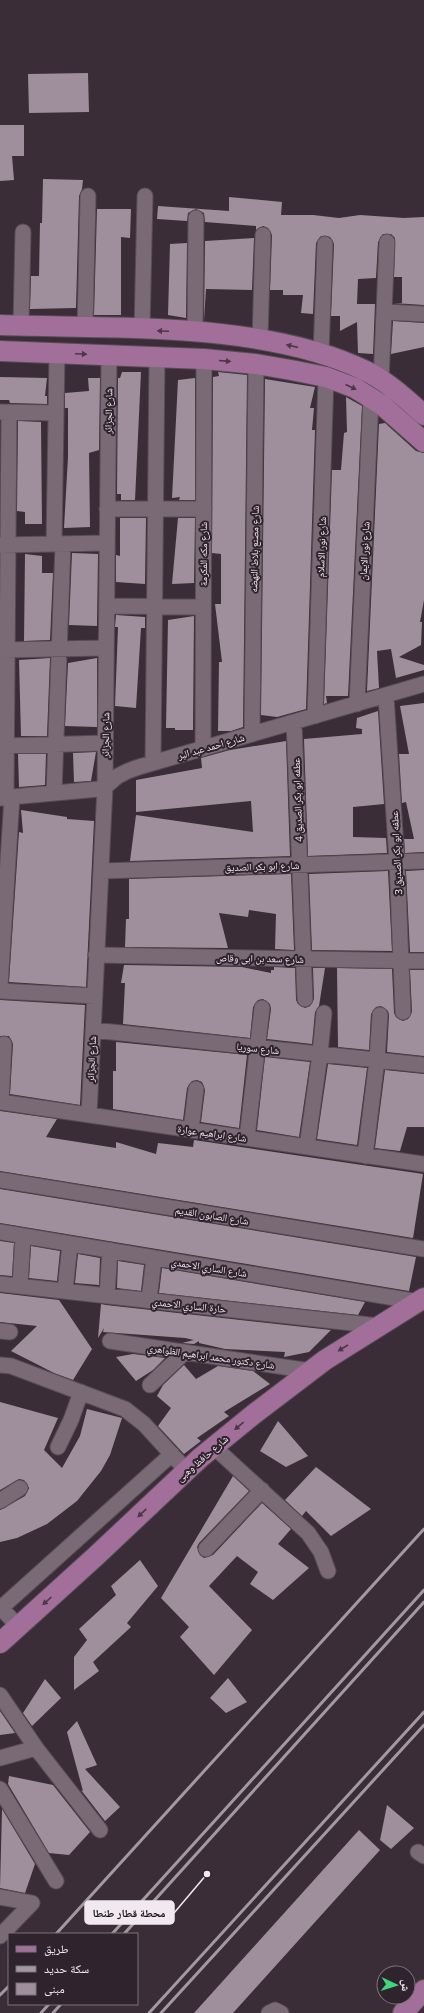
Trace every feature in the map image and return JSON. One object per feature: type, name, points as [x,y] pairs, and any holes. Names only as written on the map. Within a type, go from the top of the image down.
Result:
[{"type":"main road","points":[[0,325],[195,332],[260,340],[321,354],[367,372],[397,391],[424,415]]},
{"type":"main road","points":[[21,326],[10,351],[204,359],[256,364],[326,378],[355,388],[382,405],[424,442]]},
{"type":"main road","name":"شارع حافظ وهبى","points":[[0,1643],[187,1471],[254,1414],[324,1360],[421,1300]]},
{"type":"main road","points":[[403,2013],[424,1990]]},
{"type":"street","points":[[85,328],[88,196]]},
{"type":"street","points":[[142,330],[146,196]]},
{"type":"street","points":[[195,332],[196,218]]},
{"type":"street","points":[[21,326],[23,232]]},
{"type":"street","points":[[260,340],[263,235]]},
{"type":"street","points":[[382,381],[387,242]]},
{"type":"street","points":[[321,354],[325,244]]},
{"type":"street","points":[[385,312],[424,314]]},
{"type":"street","points":[[54,793],[59,649],[56,412],[57,353]]},
{"type":"street","name":"شارع الجزائر","points":[[89,1115],[105,787],[109,355]]},
{"type":"street","points":[[153,763],[157,357]]},
{"type":"street","name":"شارع مكه المكرمة","points":[[203,748],[204,359]]},
{"type":"street","name":"شارع مصنع بلاط النهضه","points":[[252,734],[256,364]]},
{"type":"street","name":"شارع نور الاسلام","points":[[315,716],[326,378]]},
{"type":"street","name":"شارع نور الايمان","points":[[357,704],[371,398]]},
{"type":"street","points":[[0,987],[6,798],[3,746],[4,412],[56,412]]},
{"type":"street","points":[[108,509],[204,509]]},
{"type":"street","points":[[4,545],[107,543]]},
{"type":"street","points":[[107,606],[203,607]]},
{"type":"street","points":[[3,650],[106,648]]},
{"type":"street","name":"شارع احمد عبد البر","points":[[6,798],[105,787],[127,771],[424,684]]},
{"type":"street","name":"عطفه ابو بكر الصديق 3","points":[[386,696],[397,862],[403,1012]]},
{"type":"street","name":"عطفه ابو بكر الصديق 4","points":[[294,722],[305,999]]},
{"type":"street","points":[[3,746],[105,743]]},
{"type":"street","name":"شارع ابو بكر الصديق","points":[[101,871],[424,861]]},
{"type":"street","name":"شارع سعد بن ابى وقاص","points":[[96,955],[424,961]]},
{"type":"street","points":[[0,991],[95,996]]},
{"type":"street","points":[[247,1138],[259,1048],[262,1008]]},
{"type":"street","points":[[307,1147],[324,1013]]},
{"type":"street","points":[[365,1156],[377,1060],[380,1015]]},
{"type":"street","name":"شارع سوريا","points":[[93,1030],[424,1065]]},
{"type":"street","points":[[0,1102],[4,1044]]},
{"type":"street","points":[[191,1130],[196,1089]]},
{"type":"street","name":"شارع ابراهيم عوارة","points":[[0,1102],[424,1164]]},
{"type":"street","name":"شارع الصابون القديم","points":[[0,1180],[424,1249]]},
{"type":"street","name":"شارع الساري الاحمدي","points":[[0,1232],[421,1300]]},
{"type":"street","points":[[20,1286],[23,1236]]},
{"type":"street","points":[[65,1291],[70,1244]]},
{"type":"street","points":[[107,1296],[110,1250]]},
{"type":"street","points":[[149,1300],[154,1258]]},
{"type":"street","name":"حارة الساري الاحمدي","points":[[0,1284],[379,1326]]},
{"type":"street","name":"شارع دكتور محمد ابراهيم الظواهري","points":[[110,1342],[311,1371]]},
{"type":"street","points":[[150,1385],[185,1352]]},
{"type":"street","points":[[0,1365],[11,1366],[118,1405],[132,1414],[187,1471]]},
{"type":"street","points":[[58,1447],[82,1392]]},
{"type":"street","points":[[214,1447],[308,1533],[321,1552],[328,1571]]},
{"type":"street","points":[[18,1626],[0,1607],[172,1454]]},
{"type":"street","points":[[0,1501],[20,1488]]},
{"type":"street","points":[[206,1549],[262,1490]]},
{"type":"street","points":[[0,1695],[36,1748],[100,1830]]},
{"type":"street","points":[[0,1758],[36,1748]]},
{"type":"street","points":[[0,1789],[56,1881]]},
{"type":"street","points":[[0,1897],[32,1903],[0,1936]]},
{"type":"street","points":[[269,2013],[275,2010],[281,2013]]},
{"type":"building","points":[[88,73],[89,112],[29,113],[28,74]]},
{"type":"building","points":[[0,125],[24,125],[24,156],[12,156],[14,180],[0,181]]},
{"type":"building","points":[[43,179],[83,180],[82,189],[79,196],[76,308],[30,309],[31,276],[39,276]]},
{"type":"building","points":[[229,197],[282,202],[281,215],[313,215],[339,218],[360,215],[404,218],[424,217],[424,305],[393,303],[402,303],[402,277],[394,277],[395,238],[391,234],[383,234],[378,242],[376,278],[358,279],[357,304],[375,304],[373,354],[358,353],[357,322],[340,331],[340,316],[331,316],[334,244],[330,237],[321,236],[316,243],[313,314],[301,313],[303,295],[283,295],[283,290],[270,290],[272,235],[268,228],[263,226],[256,230],[256,226],[205,222],[204,213],[196,209],[188,213],[187,221],[157,219],[158,206],[229,211]]},
{"type":"building","points":[[97,209],[131,209],[130,238],[121,237],[121,315],[94,315]]},
{"type":"building","points":[[254,238],[252,290],[206,289],[204,321],[205,241]]},
{"type":"building","points":[[187,243],[186,318],[168,315],[170,244]]},
{"type":"building","points":[[393,321],[424,323],[424,347],[391,354]]},
{"type":"building","points":[[122,372],[141,372],[135,500],[121,500],[121,494],[117,494],[118,378],[120,378]]},
{"type":"building","points":[[218,372],[247,375],[243,727],[231,731],[218,731],[219,662],[222,662],[215,604],[221,604],[221,554],[212,553],[213,377],[219,376]]},
{"type":"building","points":[[0,377],[47,378],[45,396],[47,396],[47,404],[10,403],[9,400],[0,400]]},
{"type":"building","points":[[88,378],[100,378],[99,450],[89,453],[90,527],[64,528],[68,457],[68,408],[65,408],[65,393],[89,391]]},
{"type":"building","points":[[195,378],[195,500],[179,500],[180,497],[172,498],[178,380]]},
{"type":"building","points":[[265,379],[315,387],[310,408],[314,408],[312,430],[315,430],[306,709],[277,717],[261,715]]},
{"type":"building","points":[[346,397],[362,406],[348,696],[326,696],[327,703],[324,704],[332,470],[341,470],[344,433],[347,432]]},
{"type":"building","points":[[18,421],[41,422],[42,524],[25,524],[25,512],[17,511]]},
{"type":"building","points":[[385,423],[416,451],[424,453],[424,600],[420,622],[422,622],[421,645],[399,657],[424,665],[424,670],[396,678],[391,649],[377,651],[379,688],[367,691],[379,424]]},
{"type":"building","points":[[120,518],[146,518],[145,584],[116,582],[116,555],[120,556]]},
{"type":"building","points":[[178,518],[195,518],[194,583],[172,584]]},
{"type":"building","points":[[72,553],[98,554],[97,626],[69,625]]},
{"type":"building","points":[[25,554],[42,556],[42,573],[53,573],[50,640],[24,641]]},
{"type":"building","points":[[116,615],[145,617],[145,628],[141,628],[136,708],[115,706],[118,627],[115,627]]},
{"type":"building","points":[[194,616],[193,730],[175,730],[175,728],[166,728],[168,620]]},
{"type":"building","points":[[50,658],[47,736],[21,736],[19,660]]},
{"type":"building","points":[[97,658],[97,727],[65,726],[68,663]]},
{"type":"building","points":[[424,703],[424,852],[405,853],[404,839],[414,839],[406,802],[402,803],[399,754],[409,754],[400,706]]},
{"type":"building","points":[[378,711],[384,804],[353,807],[353,837],[386,838],[387,853],[308,856],[304,739],[362,734],[362,729],[356,728],[357,718]]},
{"type":"building","points":[[286,741],[290,856],[130,861],[136,815],[253,832],[251,801],[136,812],[136,780],[202,768],[201,758],[230,750]]},
{"type":"building","points":[[96,752],[91,781],[74,782],[73,753]]},
{"type":"building","points":[[18,754],[46,754],[45,785],[19,787]]},
{"type":"building","points":[[21,810],[67,817],[67,819],[94,821],[86,987],[9,982],[19,832],[23,833]]},
{"type":"building","points":[[424,870],[424,952],[410,952],[406,871]]},
{"type":"building","points":[[388,871],[392,951],[312,950],[309,874]]},
{"type":"building","points":[[291,874],[294,950],[275,949],[276,914],[249,910],[248,917],[219,913],[228,948],[125,947],[126,919],[129,919],[129,879]]},
{"type":"building","points":[[124,965],[242,967],[271,973],[271,970],[274,970],[274,967],[295,968],[296,1000],[298,1004],[305,1008],[310,1006],[314,999],[313,968],[325,968],[319,1006],[315,1012],[312,1044],[267,1039],[271,1009],[270,1004],[263,999],[258,1000],[253,1007],[250,1038],[123,1024],[125,983],[121,983]]},
{"type":"building","points":[[337,968],[392,969],[394,1013],[396,1017],[403,1021],[408,1019],[412,1012],[410,970],[424,970],[424,1056],[387,1052],[389,1015],[388,1011],[381,1006],[376,1007],[371,1014],[369,1050],[338,1047]]},
{"type":"building","points":[[0,1000],[85,1005],[80,1105],[10,1094],[13,1044],[9,1036],[0,1036]]},
{"type":"building","points":[[116,1042],[247,1055],[239,1128],[201,1122],[205,1090],[202,1082],[197,1080],[192,1081],[187,1088],[183,1120],[113,1109],[113,1071],[116,1071]]},
{"type":"building","points":[[265,1057],[310,1062],[299,1137],[257,1130]]},
{"type":"building","points":[[328,1064],[367,1068],[357,1145],[317,1139]]},
{"type":"building","points":[[385,1070],[424,1074],[424,1127],[407,1127],[400,1151],[375,1148]]},
{"type":"building","points":[[0,1111],[57,1119],[46,1137],[116,1148],[116,1142],[156,1154],[158,1143],[193,1147],[194,1140],[423,1174],[413,1238],[0,1171]]},
{"type":"building","points":[[0,1189],[416,1257],[409,1291],[0,1223]]},
{"type":"building","points":[[0,1241],[14,1243],[12,1276],[0,1275]]},
{"type":"building","points":[[31,1246],[60,1251],[57,1281],[29,1278]]},
{"type":"building","points":[[78,1254],[100,1258],[99,1285],[75,1283]]},
{"type":"building","points":[[118,1261],[144,1265],[141,1291],[117,1288]]},
{"type":"building","points":[[162,1268],[365,1302],[358,1315],[159,1293]]},
{"type":"building","points":[[0,1293],[59,1300],[92,1349],[73,1380],[54,1373],[11,1351],[37,1326],[0,1322]]},
{"type":"building","points":[[101,1304],[331,1330],[309,1352],[284,1357],[285,1352],[225,1349],[199,1343],[199,1341],[194,1344],[182,1343],[194,1340],[185,1338],[103,1332],[104,1328],[98,1338]]},
{"type":"building","points":[[133,1354],[165,1358],[153,1370],[136,1381],[116,1357]]},
{"type":"building","points":[[184,1365],[196,1379],[218,1366],[253,1371],[270,1384],[224,1412],[229,1416],[197,1438],[201,1441],[184,1454],[158,1426],[171,1408],[157,1396],[163,1385]]},
{"type":"building","points":[[0,1402],[58,1418],[44,1450],[62,1468],[80,1436],[87,1409],[122,1418],[110,1455],[101,1471],[77,1501],[47,1524],[17,1538],[0,1542],[0,1510],[25,1496],[29,1488],[24,1480],[19,1479],[0,1490]]},
{"type":"building","points":[[278,1421],[308,1456],[286,1467],[260,1451]]},
{"type":"building","points":[[316,1467],[371,1509],[331,1536],[306,1511],[302,1516],[285,1500]]},
{"type":"building","points":[[233,1476],[249,1491],[199,1543],[197,1547],[200,1555],[204,1558],[213,1555],[262,1503],[291,1529],[278,1544],[309,1568],[273,1600],[250,1584],[258,1572],[237,1556],[209,1586],[252,1630],[214,1675],[180,1637],[189,1627],[161,1598]]},
{"type":"building","points":[[140,1560],[158,1586],[127,1623],[131,1627],[93,1662],[99,1671],[74,1690],[74,1657],[87,1640],[79,1629],[116,1595],[111,1586]]},
{"type":"building","points":[[228,1678],[247,1702],[226,1713],[210,1698]]},
{"type":"building","points":[[45,1679],[61,1698],[32,1726],[23,1713]]},
{"type":"building","points":[[0,1711],[15,1733],[0,1735]]},
{"type":"building","points":[[77,1721],[97,1765],[85,1769],[120,1807],[105,1821],[81,1790],[83,1791],[67,1732]]},
{"type":"building","points":[[9,1776],[53,1785],[90,1832],[69,1855],[49,1853],[8,1784]]},
{"type":"building","points":[[387,1805],[414,1828],[391,1849],[380,1840]]},
{"type":"building","points":[[2,1809],[35,1864],[25,1893],[0,1888]]},
{"type":"building","points":[[359,1830],[380,1850],[233,2013],[194,2013]]},
{"type":"railway","points":[[57,1933],[424,1529]]},
{"type":"railway","points":[[113,1933],[424,1590]]},
{"type":"railway","points":[[125,1933],[424,1602]]},
{"type":"railway","points":[[149,2013],[424,1712]]},
{"type":"railway","points":[[161,2013],[424,1725]]},
{"type":"railway","points":[[0,1995],[8,1987]]},
{"type":"railway","points":[[41,2013],[48,2005]]},
{"type":"railway","points":[[53,2013],[60,2005]]},
{"type":"place","name":"محطة قطار طنطا","points":[[207,1874]]}]
